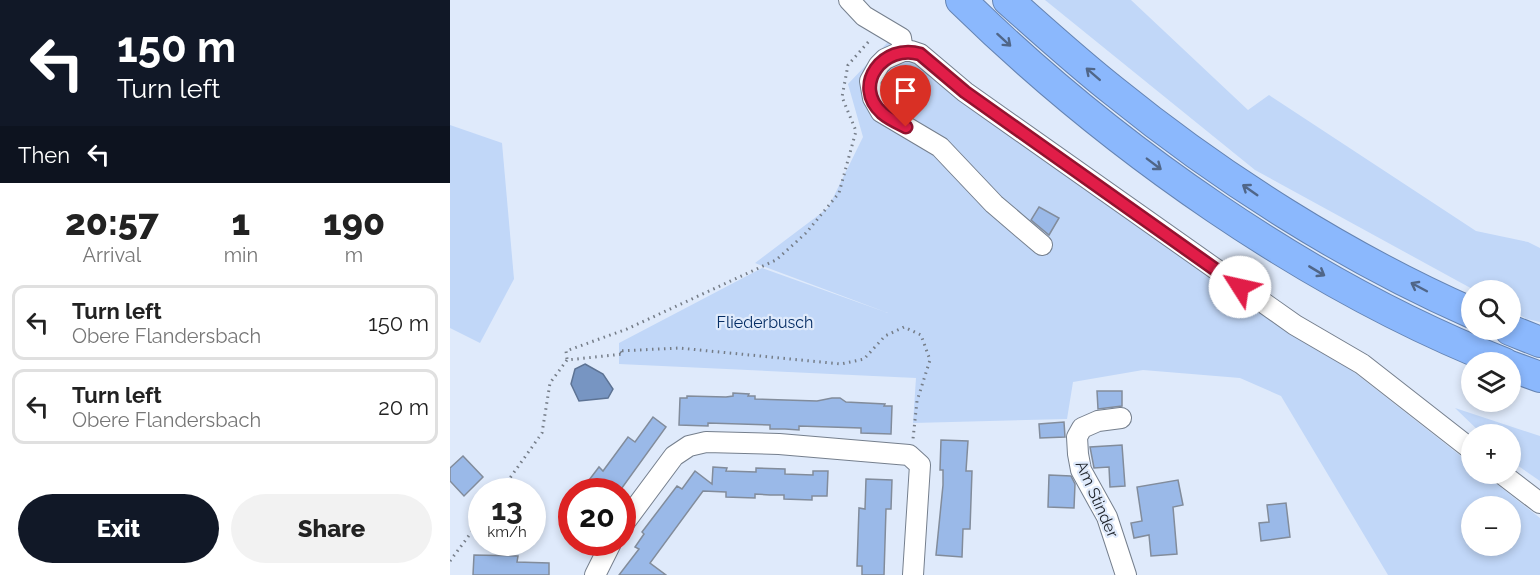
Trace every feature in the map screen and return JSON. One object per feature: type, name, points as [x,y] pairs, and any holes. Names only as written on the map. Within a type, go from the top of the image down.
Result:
[{"type":"highway","points":[[961,0],[1084,111],[1172,177],[1241,224],[1324,276],[1433,332],[1479,352]]},
{"type":"highway","points":[[1008,0],[1115,93],[1259,196],[1337,244],[1461,307]]},
{"type":"highway","points":[[1521,334],[1540,342]]},
{"type":"highway","points":[[1521,370],[1540,377]]},
{"type":"street","points":[[849,0],[864,16],[901,38],[903,51]]},
{"type":"street","points":[[1042,245],[994,204],[940,147],[892,120],[876,106],[870,90],[873,73],[885,59],[903,51],[920,54],[965,92],[1295,325],[1362,364],[1461,441]]},
{"type":"street","name":"Am Stinder","points":[[1121,418],[1098,421],[1082,428],[1077,437],[1081,470],[1107,517],[1126,575]]},
{"type":"street","points":[[636,507],[674,456],[689,446],[706,442],[779,444],[909,455],[920,465],[913,575]]},
{"type":"street","points":[[1515,484],[1540,503]]},
{"type":"street","points":[[595,575],[604,556]]},
{"type":"path","points":[[510,478],[542,434],[550,383],[567,360],[566,351],[627,329],[776,260],[806,234],[839,193],[853,144],[856,131],[842,97],[848,65],[881,27]]},
{"type":"path","points":[[567,360],[623,354],[619,351],[679,348],[841,364],[864,359],[885,336],[904,327],[921,335],[930,360],[917,401],[909,455]]},
{"type":"path","points":[[450,561],[468,537]]},
{"type":"green space","points":[[1045,0],[1131,0],[1248,110],[1269,95],[1476,231],[1528,242],[1540,248],[1540,322],[1521,316],[1521,280],[1461,280],[1461,283],[1255,170]]},
{"type":"green space","name":"Fliederbusch","points":[[888,42],[1067,177],[1354,372],[1461,456],[1461,484],[1497,484],[1512,496],[1461,496],[1461,556],[1521,556],[1521,503],[1540,518],[1540,575],[1388,575],[1281,396],[1240,378],[1143,370],[1073,382],[1067,419],[913,423],[916,378],[619,364],[619,343],[762,268],[888,313],[755,263],[828,208],[863,137],[848,84]]},
{"type":"green space","points":[[450,125],[502,143],[514,279],[480,343],[450,328]]},
{"type":"green space","points":[[1455,408],[1461,412],[1504,424],[1472,424]]},
{"type":"green space","points":[[1521,430],[1540,436],[1540,481],[1521,468]]},
{"type":"shaded area","points":[[585,364],[603,374],[613,389],[608,398],[579,401],[571,384],[575,369]]},
{"type":"building","points":[[1039,207],[1059,218],[1049,235],[1031,220]]},
{"type":"building","points":[[1097,391],[1122,391],[1122,406],[1098,409]]},
{"type":"building","points":[[733,393],[749,394],[748,396],[755,396],[755,399],[817,401],[840,398],[846,402],[885,404],[884,406],[892,406],[891,434],[861,433],[861,428],[799,426],[799,430],[770,429],[770,425],[708,423],[708,426],[679,425],[680,398],[687,398],[687,396],[726,397],[733,396]]},
{"type":"building","points":[[653,417],[666,427],[629,478],[591,478],[599,467],[603,471],[628,437],[635,442]]},
{"type":"building","points":[[1064,422],[1065,437],[1040,438],[1039,424]]},
{"type":"building","points":[[941,440],[968,441],[966,471],[972,471],[970,529],[963,529],[962,557],[936,555],[943,485],[943,470],[940,470]]},
{"type":"building","points":[[1122,445],[1125,486],[1110,487],[1109,467],[1094,468],[1090,447]]},
{"type":"building","points":[[463,456],[483,477],[468,478],[468,492],[464,496],[450,481],[450,468]]},
{"type":"building","points":[[713,467],[727,468],[726,471],[756,472],[756,468],[785,469],[785,474],[813,475],[813,471],[828,471],[827,496],[812,496],[812,500],[784,499],[784,495],[755,494],[755,498],[726,497],[726,492],[703,491],[650,563],[666,575],[619,575],[636,556],[639,549],[636,546],[644,534],[642,532],[677,486],[682,489],[695,471],[712,484]]},
{"type":"building","points":[[1049,475],[1071,476],[1075,484],[1074,508],[1048,507]]},
{"type":"building","points":[[866,479],[892,480],[891,509],[886,509],[884,575],[862,575],[862,566],[857,566],[859,508],[865,509]]},
{"type":"building","points":[[1178,480],[1183,505],[1173,507],[1177,554],[1151,556],[1149,535],[1134,538],[1131,523],[1142,521],[1137,487]]},
{"type":"building","points":[[1286,503],[1290,537],[1261,541],[1259,523],[1269,522],[1267,505]]},
{"type":"building","points":[[474,556],[518,556],[517,562],[549,563],[549,575],[473,575]]},
{"type":"route","points":[[906,127],[892,120],[876,106],[870,90],[870,81],[879,64],[885,59],[903,51],[911,51],[920,54],[965,92],[1240,287]]}]
